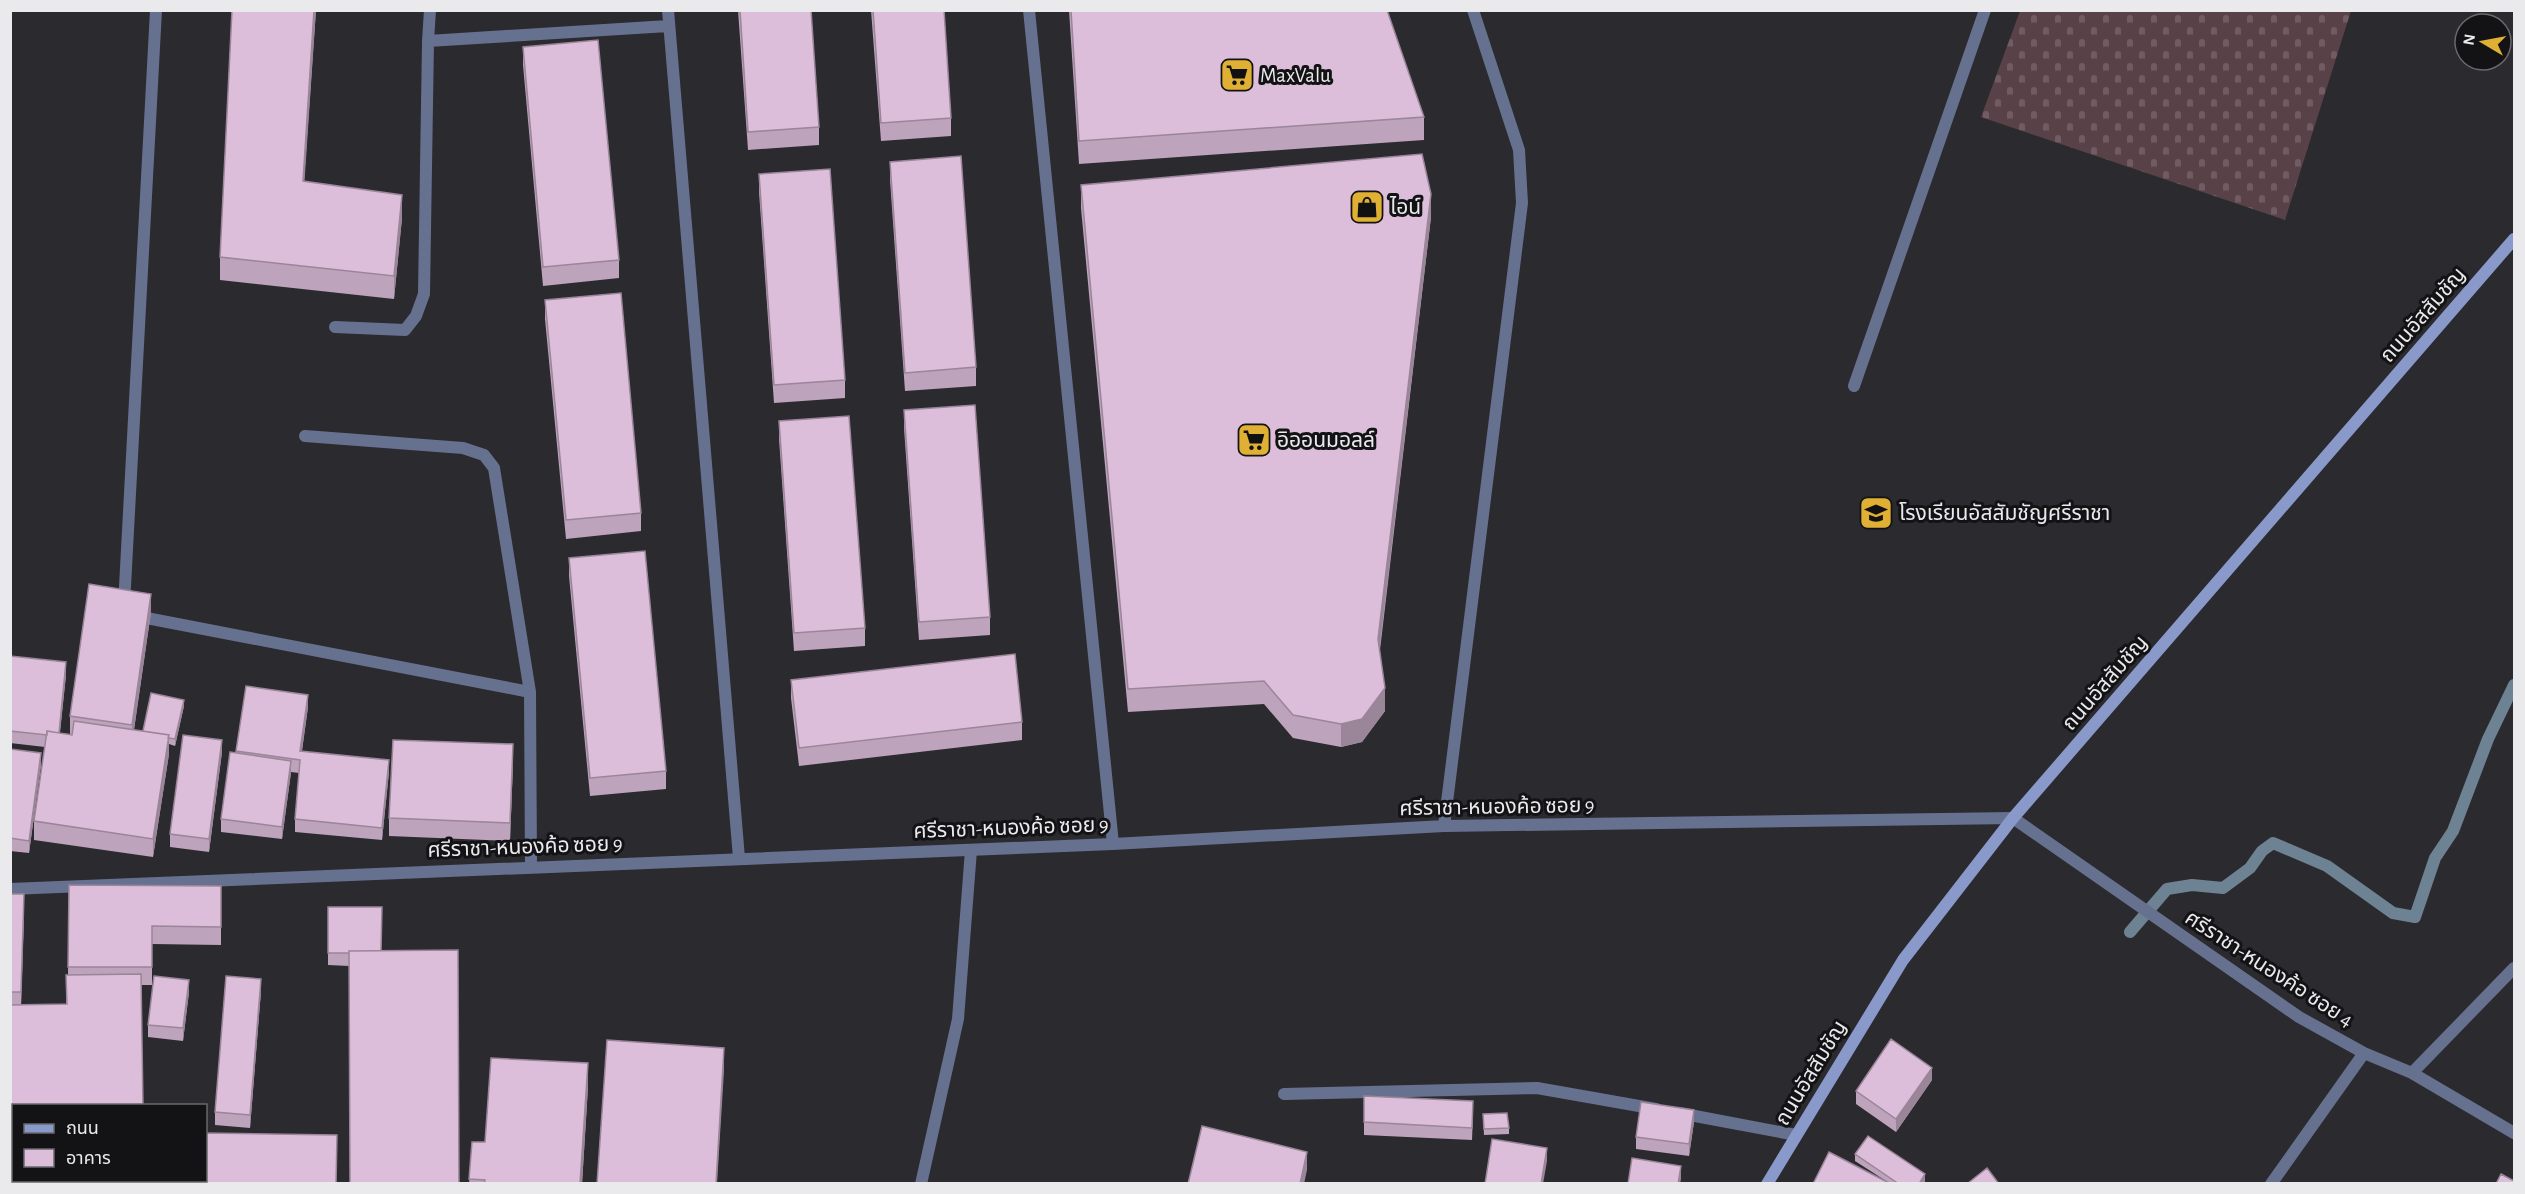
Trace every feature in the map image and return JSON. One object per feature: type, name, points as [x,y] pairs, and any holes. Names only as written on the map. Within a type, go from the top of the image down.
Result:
[{"type":"main road","name":"ถนนอัสสัมชัญ","points":[[1767,1184],[1903,960],[2013,818],[2514,239]]},
{"type":"street","points":[[156,10],[124,613],[530,692]]},
{"type":"street","points":[[335,327],[405,330],[416,316],[424,294],[430,10]]},
{"type":"street","points":[[668,10],[740,858]]},
{"type":"street","points":[[1029,10],[1113,844]]},
{"type":"street","points":[[1444,826],[1522,203],[1520,150],[1473,10]]},
{"type":"street","points":[[1854,386],[1985,10]]},
{"type":"street","points":[[428,41],[668,27]]},
{"type":"street","points":[[305,436],[463,448],[473,450],[490,461],[494,468],[530,692],[531,866]]},
{"type":"street","name":"ศรีราชา-หนองค้อ ซอย 9","points":[[10,889],[1113,844],[1444,826],[2013,818]]},
{"type":"street","name":"ศรีราชา-หนองค้อ ซอย 4","points":[[2013,818],[2299,1017],[2364,1053],[2412,1073],[2514,1132]]},
{"type":"street","points":[[921,1184],[958,1019],[971,850]]},
{"type":"street","points":[[2412,1073],[2514,968]]},
{"type":"street","points":[[2271,1184],[2364,1053]]},
{"type":"street","points":[[1284,1094],[1537,1088],[1796,1135]]},
{"type":"green space","points":[[2020,11],[2351,11],[2285,220],[1981,117]]},
{"type":"building","points":[[232,10],[314,10],[303,181],[402,195],[394,276],[220,257]]},
{"type":"building","points":[[740,10],[811,10],[819,127],[748,132]]},
{"type":"building","points":[[873,10],[944,10],[951,118],[881,123]]},
{"type":"building","name":"MaxValu","points":[[1071,10],[1387,10],[1424,117],[1079,141]]},
{"type":"building","points":[[598,40],[619,260],[543,267],[523,47]]},
{"type":"building","name":"อิออนมอลล์","points":[[1422,154],[1431,194],[1378,639],[1385,688],[1362,719],[1341,724],[1293,715],[1264,681],[1128,689],[1081,185]]},
{"type":"building","points":[[961,156],[976,367],[905,373],[890,162]]},
{"type":"building","points":[[830,169],[845,380],[774,385],[759,174]]},
{"type":"building","points":[[621,293],[641,513],[566,520],[545,300]]},
{"type":"building","points":[[975,405],[990,617],[919,622],[904,410]]},
{"type":"building","points":[[849,416],[865,628],[794,633],[779,421]]},
{"type":"building","points":[[645,551],[666,771],[590,778],[569,558]]},
{"type":"building","points":[[89,584],[151,594],[132,725],[70,716]]},
{"type":"building","points":[[1015,654],[1022,722],[799,748],[791,680]]},
{"type":"building","points":[[10,656],[66,662],[59,733],[47,731],[47,735],[10,731]]},
{"type":"building","points":[[246,686],[308,695],[300,751],[389,760],[382,828],[295,819],[300,760],[236,751]]},
{"type":"building","points":[[151,693],[184,700],[175,739],[168,738],[169,735],[143,731]]},
{"type":"building","points":[[74,721],[169,735],[153,839],[34,821],[47,731],[72,735]]},
{"type":"building","points":[[183,735],[222,740],[209,839],[170,834]]},
{"type":"building","points":[[393,740],[513,744],[510,823],[389,818]]},
{"type":"building","points":[[10,749],[41,753],[29,841],[10,838]]},
{"type":"building","points":[[230,752],[291,761],[282,827],[221,819]]},
{"type":"building","points":[[69,885],[221,886],[221,927],[152,926],[152,967],[68,967]]},
{"type":"building","points":[[10,894],[24,894],[21,992],[10,992]]},
{"type":"building","points":[[328,907],[382,907],[381,951],[328,953]]},
{"type":"building","points":[[458,950],[459,1184],[350,1184],[349,951]]},
{"type":"building","points":[[141,974],[143,1104],[12,1104],[12,1182],[144,1182],[144,1184],[10,1184],[10,1005],[67,1004],[66,975]]},
{"type":"building","points":[[154,976],[189,980],[183,1028],[148,1025]]},
{"type":"building","points":[[226,976],[261,979],[250,1115],[215,1112]]},
{"type":"building","points":[[1891,1039],[1932,1068],[1896,1119],[1856,1091]]},
{"type":"building","points":[[607,1040],[724,1048],[716,1184],[597,1184]]},
{"type":"building","points":[[491,1058],[588,1063],[580,1184],[484,1184],[485,1180],[469,1179],[472,1142],[485,1142]]},
{"type":"building","points":[[1364,1096],[1473,1101],[1472,1128],[1364,1122]]},
{"type":"building","points":[[1641,1102],[1694,1110],[1689,1144],[1636,1137]]},
{"type":"building","points":[[1507,1113],[1509,1128],[1484,1129],[1483,1114]]},
{"type":"building","points":[[1202,1126],[1307,1152],[1300,1184],[1188,1184]]},
{"type":"building","points":[[207,1133],[337,1135],[336,1184],[152,1184],[152,1182],[207,1182]]},
{"type":"building","points":[[1868,1136],[1925,1174],[1919,1184],[1899,1184],[1855,1154]]},
{"type":"building","points":[[1492,1139],[1547,1148],[1541,1184],[1485,1184]]},
{"type":"building","points":[[1829,1152],[1891,1184],[1813,1184]]},
{"type":"building","points":[[1632,1158],[1681,1166],[1678,1184],[1628,1184]]},
{"type":"building","points":[[1987,1168],[1999,1184],[1967,1184]]},
{"type":"building","points":[[2501,1174],[2514,1181],[2514,1184],[2496,1184]]},
{"type":"waterway","points":[[2130,932],[2167,889],[2192,885],[2223,888],[2250,868],[2262,851],[2273,843],[2327,866],[2393,913],[2415,917],[2435,858],[2453,831],[2488,739],[2514,685]]},
{"type":"place","name":"MaxValu","points":[[1237,75]]},
{"type":"place","name":"ไอน์","points":[[1367,207]]},
{"type":"place","name":"อิออนมอลล์","points":[[1254,440]]},
{"type":"place","name":"โรงเรียนอัสสัมชัญศรีราชา","points":[[1876,513]]}]
